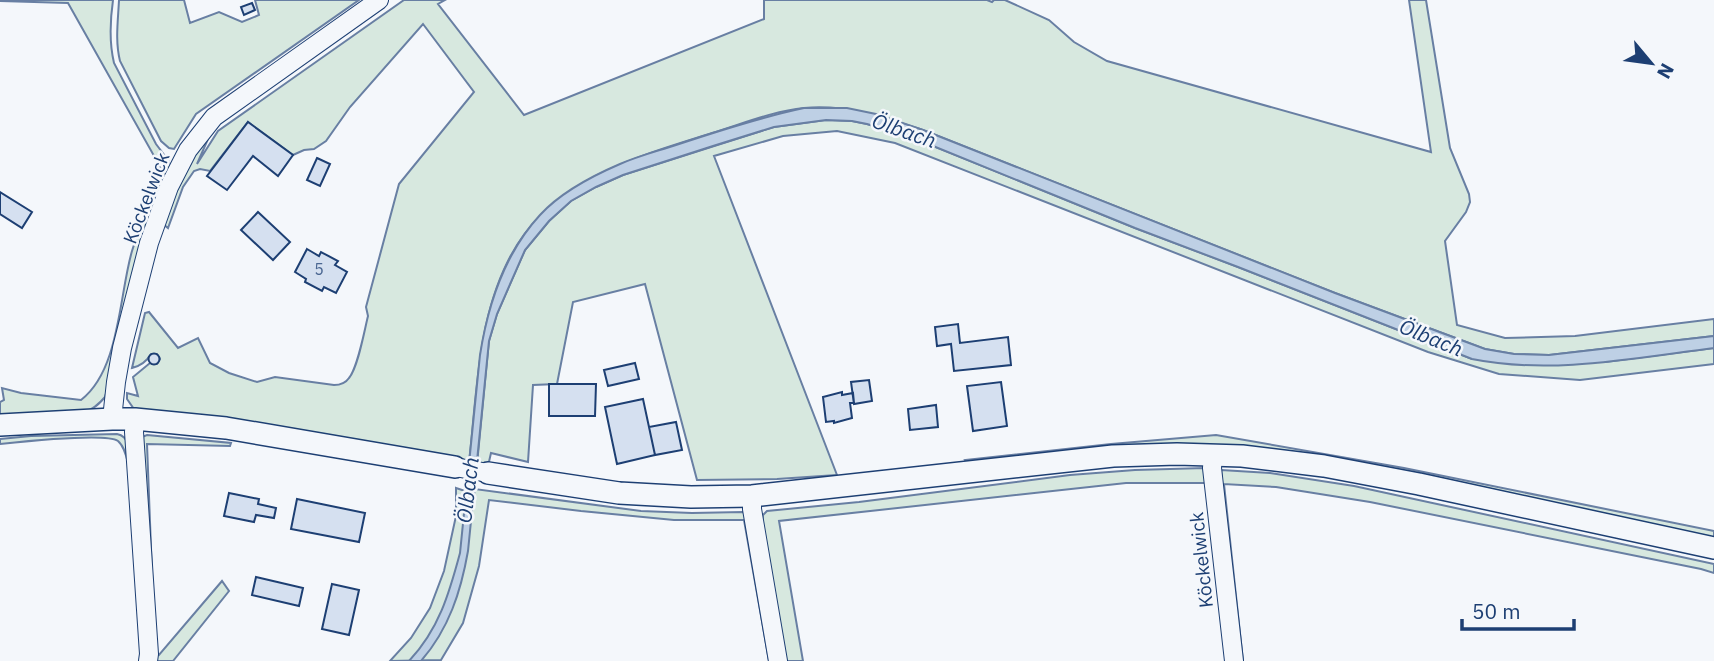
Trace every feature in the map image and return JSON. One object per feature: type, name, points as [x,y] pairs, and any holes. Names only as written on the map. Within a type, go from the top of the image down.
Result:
[{"type":"main road","points":[[0,425],[135,419],[226,428],[455,467]]},
{"type":"main road","points":[[488,473],[619,493],[691,497],[752,496],[1113,456],[1242,456],[1338,469],[1419,484],[1714,548]]},
{"type":"street","name":"Köckelwick","points":[[112,419],[122,348],[149,243],[169,187],[188,150],[214,117],[379,0]]},
{"type":"street","points":[[135,419],[148,661]]},
{"type":"street","name":"Köckelwick","points":[[1213,455],[1212,468],[1234,661]]},
{"type":"street","points":[[455,467],[488,473]]},
{"type":"street","points":[[752,496],[778,661]]},
{"type":"shaded area","points":[[0,0],[113,0],[110,32],[114,63],[171,167],[105,397],[85,412],[0,417],[0,402],[4,400],[2,388],[81,400],[94,387],[111,351],[132,251],[162,170],[68,3]]},
{"type":"shaded area","points":[[119,0],[184,0],[190,23],[219,12],[242,22],[259,15],[255,0],[359,0],[196,114],[174,149],[161,141],[120,61],[117,38]]},
{"type":"shaded area","points":[[404,0],[445,0],[438,4],[524,115],[764,19],[764,0],[1005,0],[1049,20],[1074,42],[1107,61],[1431,152],[1409,0],[1426,0],[1450,148],[1470,202],[1445,241],[1457,325],[1505,338],[1575,336],[1714,319],[1714,336],[1549,355],[1514,354],[1485,349],[1335,293],[923,130],[865,113],[820,107],[769,115],[652,152],[595,176],[569,191],[546,210],[525,233],[508,261],[490,309],[480,359],[469,462],[134,409],[127,399],[127,393],[138,396],[133,377],[150,363],[157,364],[160,359],[157,354],[151,354],[143,363],[132,368],[145,313],[149,312],[178,348],[198,338],[210,363],[229,373],[257,382],[275,377],[336,385],[349,378],[360,349],[368,316],[366,307],[399,184],[474,92],[423,24],[350,107],[326,141],[314,149],[293,155],[248,122],[210,171],[194,171],[183,187],[168,228],[163,224],[166,212],[201,141],[208,139],[197,164],[218,131]]},
{"type":"shaded area","points":[[826,120],[867,124],[911,137],[1135,228],[1472,359],[1605,362],[1714,348],[1714,364],[1580,380],[1499,374],[1428,352],[895,143],[837,131],[783,136],[714,156],[837,475],[697,480],[645,284],[573,302],[557,384],[533,385],[528,462],[491,453],[488,466],[477,464],[489,341],[497,314],[525,250],[549,221],[571,201],[623,175],[774,127]]},
{"type":"shaded area","points":[[117,434],[127,442],[129,467],[122,446],[118,441],[110,439],[62,439],[0,444],[0,439],[31,436]]},
{"type":"shaded area","points":[[147,435],[231,443],[230,446],[147,444],[155,652],[159,655],[222,581],[229,591],[173,661],[152,661],[142,437]]},
{"type":"shaded area","points":[[1216,435],[1404,468],[1714,531],[1714,540],[1348,462],[967,463],[965,460]]},
{"type":"shaded area","points":[[1205,468],[1206,483],[1126,483],[779,521],[803,661],[784,661],[762,523],[763,515],[767,511],[1070,475]]},
{"type":"shaded area","points":[[1221,470],[1270,473],[1354,486],[1714,564],[1714,573],[1370,502],[1276,487],[1224,484],[1243,661],[1237,661]]},
{"type":"shaded area","points":[[456,488],[474,494],[475,489],[641,511],[747,514],[769,661],[744,520],[674,520],[489,500],[479,566],[463,623],[441,660],[390,661],[411,638],[430,608],[444,571],[456,516]]},
{"type":"water","name":"Ölbach","points":[[804,108],[847,108],[876,114],[923,130],[1335,293],[1485,349],[1514,354],[1549,355],[1714,336],[1714,348],[1562,365],[1502,364],[1472,359],[1135,228],[911,137],[852,121],[826,120],[774,127],[623,175],[596,187],[571,201],[549,221],[525,250],[497,314],[489,341],[468,551],[462,581],[446,623],[431,649],[421,661],[409,661],[435,624],[456,568],[460,553],[483,336],[499,281],[527,230],[548,207],[567,192],[620,164],[740,125]]},
{"type":"building","points":[[252,3],[255,10],[244,15],[241,7]]},
{"type":"building","points":[[248,122],[293,155],[278,176],[253,156],[227,190],[207,176]]},
{"type":"building","points":[[317,158],[330,164],[320,186],[307,180]]},
{"type":"building","points":[[0,192],[32,212],[22,228],[0,214]]},
{"type":"building","points":[[258,212],[290,242],[273,260],[241,230]]},
{"type":"building","points":[[307,249],[319,256],[321,252],[338,261],[335,265],[347,272],[336,293],[324,287],[322,291],[305,282],[306,279],[295,272]]},
{"type":"building","points":[[958,324],[960,343],[1008,337],[1011,365],[954,371],[951,344],[937,346],[935,327]]},
{"type":"building","points":[[154,353],[160,359],[154,365],[148,359]]},
{"type":"building","points":[[635,363],[639,379],[608,386],[604,370]]},
{"type":"building","points":[[869,380],[872,401],[854,404],[851,382]]},
{"type":"building","points":[[1001,382],[1007,426],[973,431],[967,386]]},
{"type":"building","points":[[549,384],[596,384],[595,416],[549,416]]},
{"type":"building","points":[[842,392],[842,395],[853,393],[854,403],[850,403],[852,418],[834,423],[826,422],[823,397]]},
{"type":"building","points":[[643,399],[655,455],[617,464],[605,407]]},
{"type":"building","points":[[936,405],[938,427],[910,430],[908,409]]},
{"type":"building","points":[[676,422],[682,450],[655,455],[649,427]]},
{"type":"building","points":[[229,493],[259,499],[258,504],[276,508],[274,518],[256,515],[254,522],[224,516]]},
{"type":"building","points":[[297,499],[365,513],[359,542],[291,529]]},
{"type":"building","points":[[256,577],[303,588],[299,606],[252,595]]},
{"type":"building","points":[[332,584],[359,590],[349,635],[322,629]]}]
